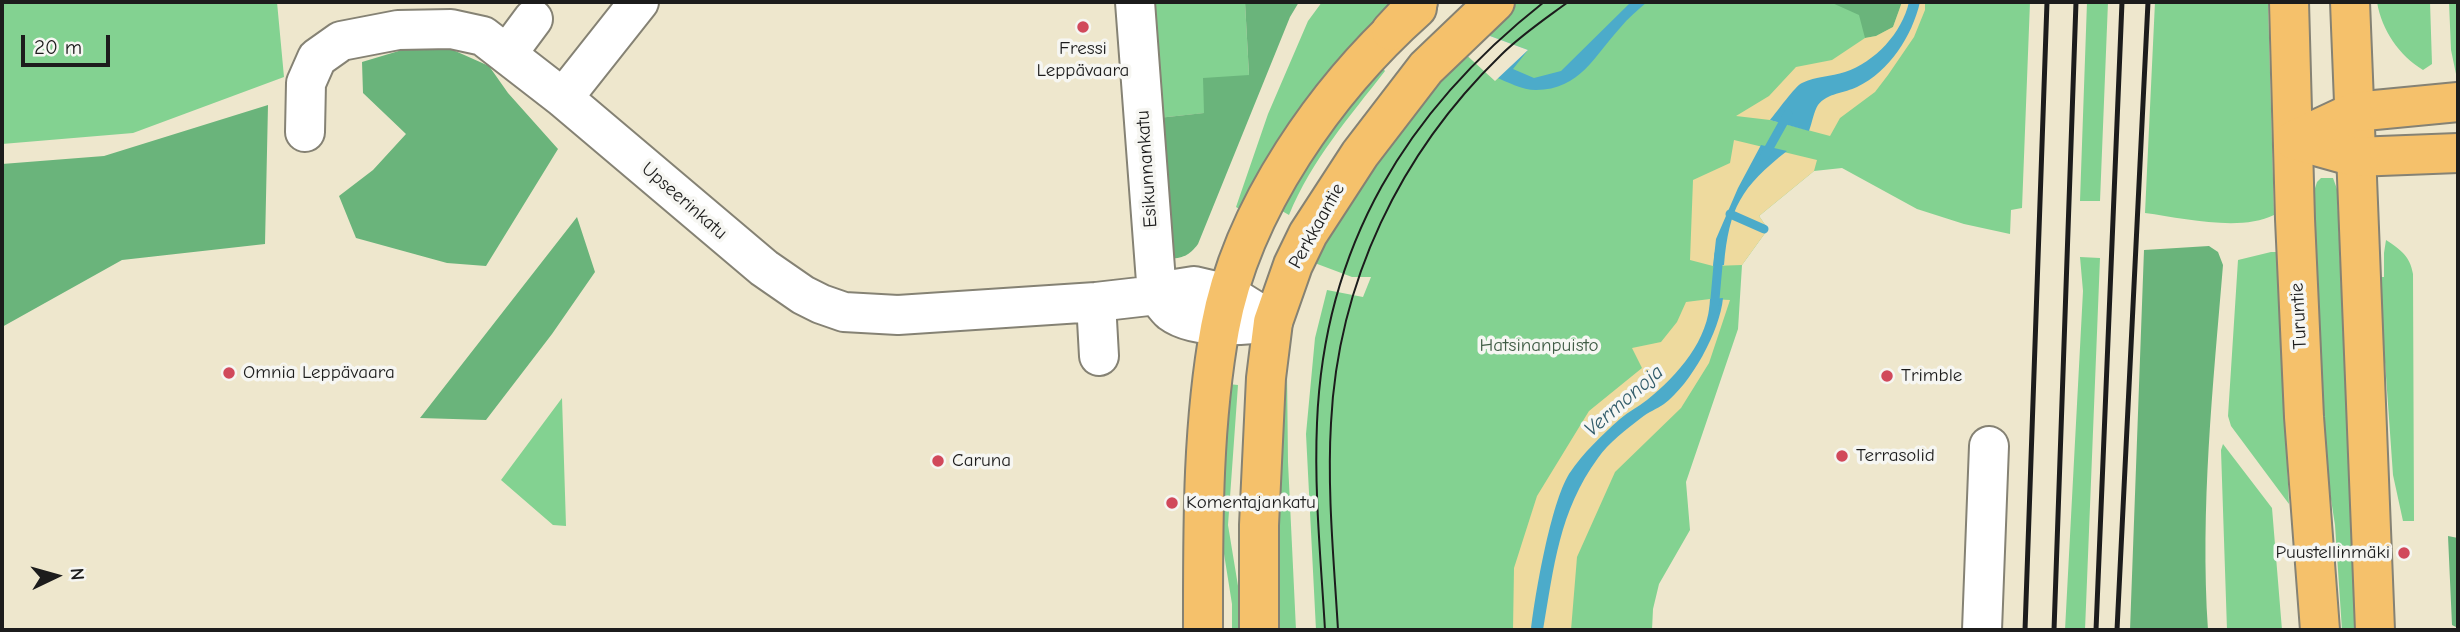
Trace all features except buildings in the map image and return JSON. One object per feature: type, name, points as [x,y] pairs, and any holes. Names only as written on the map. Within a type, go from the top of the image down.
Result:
[{"type":"main road","points":[[1203,630],[1203,542],[1208,433],[1224,311],[1247,242],[1278,177],[1331,99],[1418,2]]},
{"type":"main road","points":[[1391,31],[1424,2]]},
{"type":"main road","name":"Turuntie","points":[[2289,2],[2304,417],[2320,630]]},
{"type":"main road","points":[[2350,2],[2375,630]]},
{"type":"main road","name":"Perkkaantie","points":[[1259,630],[1259,525],[1266,378],[1273,322],[1293,265],[1308,234],[1360,154],[1426,68],[1483,13]]},
{"type":"main road","points":[[2294,140],[2354,112],[2458,102]]},
{"type":"main road","points":[[2294,140],[2355,157],[2458,153]]},
{"type":"street","points":[[563,98],[639,2]]},
{"type":"street","name":"Esikunnankatu","points":[[1135,2],[1157,295]]},
{"type":"street","name":"Upseerinkatu","points":[[306,132],[306,83],[317,58],[341,41],[459,15],[563,98],[745,253],[803,295],[844,312],[898,315],[1096,302],[1157,295],[1194,286],[1224,311],[1273,322]]},
{"type":"street","points":[[507,54],[533,19]]},
{"type":"street","points":[[1096,302],[1098,356]]},
{"type":"street","points":[[1982,630],[1976,557],[1989,446]]},
{"type":"green space","points":[[2,2],[277,2],[284,77],[133,133],[2,144]]},
{"type":"green space","points":[[1150,2],[1245,2],[1249,75],[1205,113],[1158,118]]},
{"type":"green space","points":[[1245,2],[1299,2],[1290,17],[1198,244],[1185,256],[1168,259],[1158,118],[1204,113],[1203,78],[1249,75]]},
{"type":"green space","points":[[1322,2],[1391,3],[1320,88],[1244,212],[1236,207],[1268,114],[1308,21]]},
{"type":"green space","name":"Hatsinanpuisto","points":[[1517,2],[2030,2],[2022,208],[2011,210],[2010,234],[1964,224],[1917,209],[1842,168],[1814,171],[1759,216],[1768,229],[1742,265],[1738,329],[1686,482],[1690,530],[1659,584],[1653,609],[1652,630],[1316,630],[1306,434],[1315,338],[1327,290],[1363,297],[1371,277],[1352,277],[1312,262],[1331,228],[1420,102]]},
{"type":"green space","points":[[1830,2],[1902,2],[1893,27],[1876,36],[1865,38],[1859,15]]},
{"type":"green space","points":[[2087,2],[2108,2],[2100,201],[2080,201]]},
{"type":"green space","points":[[2155,2],[2268,2],[2274,215],[2245,223],[2228,223],[2145,213]]},
{"type":"green space","points":[[2377,2],[2430,2],[2432,64],[2423,70],[2399,50],[2387,32]]},
{"type":"green space","points":[[2449,2],[2458,2],[2458,74],[2451,50]]},
{"type":"green space","points":[[402,50],[453,50],[489,66],[508,93],[558,149],[486,266],[447,263],[356,238],[339,196],[373,170],[406,134],[363,93],[362,62]]},
{"type":"green space","points":[[1380,65],[1385,71],[1308,176],[1289,215],[1282,211],[1313,153]]},
{"type":"green space","points":[[268,105],[265,244],[122,260],[2,327],[2,164],[104,156]]},
{"type":"green space","points":[[2321,178],[2333,178],[2337,189],[2355,630],[2342,630],[2335,525],[2318,416],[2308,210],[2317,182]]},
{"type":"green space","points":[[577,217],[595,272],[552,334],[486,420],[420,418]]},
{"type":"green space","points":[[2386,240],[2404,254],[2410,262],[2413,274],[2414,521],[2403,521],[2393,475],[2379,277],[2384,277]]},
{"type":"green space","points":[[2209,246],[2218,252],[2223,265],[2207,493],[2208,630],[2130,630],[2144,250]]},
{"type":"green space","points":[[2277,252],[2289,504],[2231,426],[2228,416],[2238,260]]},
{"type":"green space","points":[[2080,257],[2100,258],[2085,630],[2065,630],[2083,291]]},
{"type":"green space","points":[[1287,372],[1288,462],[1296,630],[1279,630],[1278,519]]},
{"type":"green space","points":[[1228,384],[1238,385],[1228,525],[1239,592],[1241,630],[1232,630],[1232,604],[1221,535]]},
{"type":"green space","points":[[562,398],[566,526],[553,525],[501,480]]},
{"type":"green space","points":[[2223,444],[2272,508],[2282,630],[2227,630],[2221,450]]},
{"type":"green space","points":[[2448,536],[2458,538],[2458,628],[2452,625]]},
{"type":"sand","points":[[1902,2],[1925,2],[1925,10],[1914,37],[1875,92],[1840,118],[1830,136],[1770,120],[1736,116],[1769,96],[1796,67],[1832,60],[1865,38],[1876,36],[1893,27]]},
{"type":"sand","points":[[1734,140],[1817,160],[1814,171],[1759,216],[1768,229],[1742,265],[1713,266],[1690,260],[1693,180],[1730,163]]},
{"type":"sand","points":[[1730,300],[1709,363],[1681,408],[1615,472],[1577,557],[1571,630],[1513,630],[1514,568],[1537,496],[1589,411],[1642,368],[1632,348],[1661,342],[1677,322],[1686,302]]},
{"type":"water","points":[[1631,2],[1647,2],[1623,24],[1575,78],[1551,88],[1526,89],[1495,77],[1470,25],[1490,36],[1528,50],[1513,69],[1534,78],[1561,71]]},
{"type":"water","points":[[1909,2],[1920,2],[1916,15],[1905,40],[1880,72],[1857,87],[1822,101],[1815,110],[1809,131],[1770,120],[1802,83],[1845,72],[1877,54],[1894,35]]},
{"type":"water","points":[[1761,145],[1787,151],[1758,176],[1740,200],[1729,228],[1724,265],[1713,266],[1716,239],[1738,188]]},
{"type":"water","points":[[1723,298],[1710,341],[1684,384],[1664,404],[1644,416],[1612,442],[1585,478],[1574,498],[1560,540],[1543,630],[1531,630],[1550,527],[1569,474],[1606,431],[1644,403],[1680,368],[1690,356],[1704,329],[1710,299]]},
{"type":"pier","points":[[1408,2],[1450,2],[1470,25],[1490,36],[1528,50],[1495,81]]},
{"type":"waterway","points":[[1764,157],[1788,114]]},
{"type":"waterway","points":[[1730,214],[1764,229]]},
{"type":"waterway","name":"Vermonoja","points":[[1714,310],[1719,254]]},
{"type":"tram line","points":[[1325,630],[1316,449],[1323,358],[1336,297],[1356,240],[1382,186],[1414,136],[1452,88],[1495,44],[1544,2]]},
{"type":"tram line","points":[[1338,630],[1330,501],[1331,423],[1336,371],[1346,320],[1361,270],[1405,177],[1433,134],[1465,93],[1501,55],[1568,2]]},
{"type":"railway","points":[[2025,630],[2047,2]]},
{"type":"railway","points":[[2054,630],[2076,2]]},
{"type":"railway","points":[[2096,630],[2122,2]]},
{"type":"railway","points":[[2117,630],[2148,2]]},
{"type":"place","name":"Fressi Leppävaara","points":[[1083,27]]},
{"type":"place","name":"Omnia Leppävaara","points":[[229,373]]},
{"type":"place","name":"Trimble","points":[[1887,376]]},
{"type":"place","name":"Terrasolid","points":[[1842,456]]},
{"type":"place","name":"Caruna","points":[[938,461]]},
{"type":"place","name":"Komentajankatu","points":[[1172,503]]},
{"type":"place","name":"Puustellinmäki","points":[[2404,553]]}]
